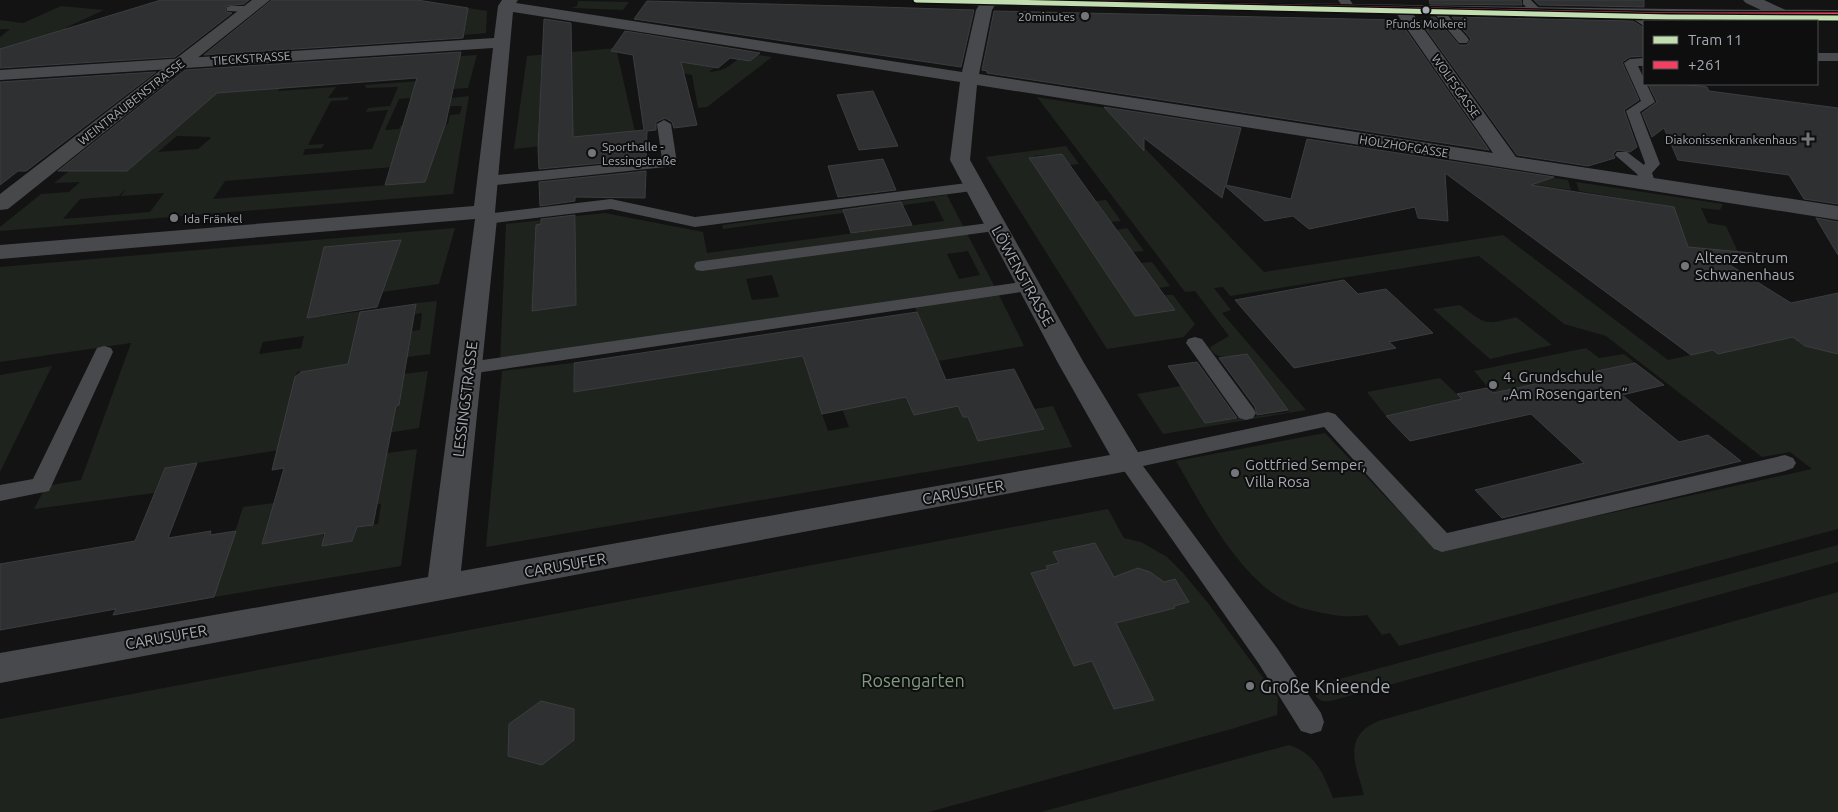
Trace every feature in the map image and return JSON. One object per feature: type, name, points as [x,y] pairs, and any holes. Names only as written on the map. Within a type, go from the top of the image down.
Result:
[{"type":"main road","points":[[967,0],[1347,4],[1402,10],[1440,7],[1532,7],[1639,19],[1838,15]]},
{"type":"street","name":"LÖWENSTRASSE","points":[[989,0],[984,10],[969,79],[960,129],[960,160],[1029,286],[1130,462]]},
{"type":"street","points":[[1751,0],[1784,15]]},
{"type":"street","name":"HOLZHOFGASSE","points":[[508,3],[969,79],[1510,163],[1646,178],[1838,213]]},
{"type":"street","name":"LESSINGSTRASSE","points":[[443,587],[469,368],[502,42],[508,3]]},
{"type":"street","name":"WEINTRAUBENSTRASSE","points":[[0,204],[256,5]]},
{"type":"street","name":"WOLFSGASSE","points":[[1402,10],[1510,163]]},
{"type":"street","name":"TIECKSTRASSE","points":[[0,75],[502,42]]},
{"type":"street","points":[[0,252],[485,215]]},
{"type":"street","name":"CARUSUFER","points":[[0,668],[1130,462]]},
{"type":"lane","points":[[231,9],[256,5]]},
{"type":"lane","points":[[1440,7],[1463,40]]},
{"type":"lane","points":[[1818,58],[1838,57]]},
{"type":"lane","points":[[1622,155],[1646,178],[1652,164],[1633,111],[1648,102],[1630,63],[1643,62]]},
{"type":"lane","points":[[487,181],[670,163],[664,124]]},
{"type":"lane","points":[[485,215],[610,204],[695,222],[975,187]]},
{"type":"lane","points":[[702,266],[996,227]]},
{"type":"lane","points":[[469,368],[1029,286]]},
{"type":"lane","points":[[1195,343],[1246,413]]},
{"type":"lane","points":[[0,493],[41,485],[104,352]]},
{"type":"lane","points":[[1312,722],[1289,685],[1154,499],[1130,462],[1328,419],[1442,543],[1785,463]]},
{"type":"green space","points":[[578,1],[629,2],[623,10],[571,8],[577,6]]},
{"type":"green space","points":[[61,6],[104,10],[65,28],[170,29],[0,50],[0,37],[10,29],[0,29],[0,20],[23,23]]},
{"type":"green space","points":[[468,8],[487,11],[486,33],[464,35]]},
{"type":"green space","points":[[616,48],[635,132],[570,143],[514,149],[527,56]],"holes":[[[572,68],[573,125],[539,128],[541,71]]]},
{"type":"green space","points":[[745,52],[742,60],[750,61],[758,55],[772,57],[707,107],[698,108],[692,75],[658,68],[668,60],[686,63],[690,61],[697,65],[714,68],[709,72],[715,71],[729,66]]},
{"type":"green space","points":[[477,55],[468,88],[419,91],[424,97],[399,99],[385,130],[399,129],[400,126],[404,125],[403,129],[448,124],[450,115],[460,114],[462,106],[450,106],[451,98],[469,96],[453,194],[0,231],[0,227],[41,194],[69,192],[80,182],[54,183],[193,74]],"holes":[[[458,63],[448,79],[365,85],[366,88],[398,87],[390,106],[368,108],[366,112],[388,110],[372,149],[303,155],[305,149],[322,148],[324,144],[308,145],[331,101],[347,100],[349,97],[328,98],[336,87],[278,91],[280,88]],[[224,87],[127,171],[93,171]],[[177,136],[211,138],[198,149],[158,152]],[[437,147],[425,182],[213,199],[225,181],[393,167],[400,150]],[[126,188],[121,196],[164,193],[150,212],[63,219],[80,199],[119,196]]]},
{"type":"green space","points":[[1037,97],[1106,108],[1264,272],[1503,235],[1668,360],[1713,350],[1718,354],[1793,337],[1805,346],[1838,350],[1838,529],[1399,646],[1390,633],[1382,635],[1367,615],[1342,616],[1318,612],[1296,606],[1276,596],[1258,581],[1226,544],[1176,461],[1325,433],[1437,551],[1812,469],[1790,452],[1762,457],[1606,336],[1564,324],[1479,256],[1230,296],[1223,287],[1214,288],[1231,310],[1222,313],[1306,410],[1163,434],[1137,394],[1181,386],[1205,423],[1289,412],[1247,354],[1226,357],[1212,352],[1210,347],[1229,336],[1195,291],[1185,292]]},
{"type":"green space","points":[[1066,146],[1079,164],[1070,165],[1062,154],[1034,156],[1034,158],[1029,159],[1135,316],[1175,310],[1165,295],[1173,295],[1195,324],[1184,337],[1107,349],[986,157]]},
{"type":"green space","points":[[1475,166],[1568,180],[1571,190],[1476,176]]},
{"type":"green space","points":[[1576,182],[1723,204],[1720,210],[1701,208],[1708,223],[1726,226],[1738,252],[1685,247],[1673,207],[1579,191]]},
{"type":"green space","points":[[947,195],[1024,346],[939,361],[941,365],[902,370],[813,387],[828,431],[849,427],[839,401],[870,405],[906,397],[914,415],[955,399],[963,417],[968,417],[978,441],[1044,429],[1034,409],[1053,406],[1072,447],[486,547],[502,371],[573,363],[574,392],[928,337],[913,303],[500,363],[506,224],[551,219],[551,223],[536,225],[533,311],[576,305],[576,216],[605,213],[703,232],[707,253],[944,221],[934,201],[723,229],[722,225]],"holes":[[[968,251],[980,275],[959,279],[947,254]],[[772,275],[779,297],[752,300],[746,279]]]},
{"type":"green space","points":[[1106,200],[1121,221],[1111,222],[1096,201]]},
{"type":"green space","points":[[455,228],[439,284],[339,298],[308,318],[364,311],[355,350],[410,342],[412,331],[420,330],[422,313],[415,314],[416,303],[437,301],[430,354],[297,372],[288,407],[404,374],[428,371],[419,428],[165,468],[154,493],[34,509],[46,486],[81,480],[131,343],[0,362],[0,267]],"holes":[[[304,336],[301,348],[259,354],[263,342]]]},
{"type":"green space","points":[[1127,228],[1144,251],[1133,252],[1117,230]]},
{"type":"green space","points":[[1152,262],[1170,286],[1159,288],[1141,263]]},
{"type":"green space","points":[[1460,305],[1486,322],[1497,322],[1516,317],[1552,345],[1490,359],[1433,309]]},
{"type":"green space","points":[[1586,348],[1599,358],[1624,354],[1635,363],[1493,393],[1474,371]]},
{"type":"green space","points":[[52,366],[0,472],[0,375]]},
{"type":"green space","points":[[1440,378],[1462,399],[1386,416],[1367,392]]},
{"type":"green space","points":[[417,449],[401,566],[214,597],[243,507],[274,503],[277,541],[323,533],[323,546],[351,541],[356,527],[378,524],[381,504],[377,504],[387,453]]},
{"type":"green space","name":"Rosengarten","points":[[1108,509],[1124,538],[1141,542],[1167,557],[1208,603],[1278,698],[1277,715],[929,812],[0,812],[0,719]]},
{"type":"green space","points":[[1838,545],[1838,562],[1336,700],[1319,700],[1314,692],[1317,685]]},
{"type":"green space","points":[[1838,592],[1838,812],[1041,812],[1289,745],[1312,759],[1326,780],[1333,798],[1364,795],[1355,764],[1355,747],[1362,731],[1378,721]]},
{"type":"building","points":[[161,0],[249,0],[244,4],[226,6],[226,12],[232,13],[175,57],[0,68],[0,49]]},
{"type":"building","points":[[272,0],[417,0],[468,8],[463,38],[204,55]]},
{"type":"building","points":[[1429,0],[1521,0],[1522,5],[1430,4]]},
{"type":"building","points":[[1534,0],[1644,0],[1644,7],[1539,5]]},
{"type":"building","points":[[647,1],[974,10],[961,67],[634,19]]},
{"type":"building","points":[[994,11],[1399,20],[1489,150],[987,73],[987,71],[982,70]]},
{"type":"building","points":[[1431,17],[1435,17],[1459,45],[1467,45],[1471,39],[1452,17],[1633,21],[1643,27],[1643,56],[1630,57],[1622,62],[1639,100],[1624,110],[1637,147],[1630,152],[1617,150],[1613,154],[1615,158],[1588,166],[1517,155],[1420,21],[1432,21]]},
{"type":"building","points":[[544,19],[571,23],[573,137],[644,130],[633,55],[611,51],[625,31],[760,53],[750,61],[730,58],[718,68],[681,62],[697,125],[674,128],[672,122],[665,118],[656,122],[656,130],[647,131],[646,159],[539,169],[538,149]]},
{"type":"building","points":[[461,52],[446,122],[425,182],[385,185],[417,78],[217,93],[127,171],[58,171],[185,70]]},
{"type":"building","points":[[156,72],[26,171],[18,171],[0,185],[0,82]]},
{"type":"building","name":"Diakonissenkrankenhaus","points":[[1648,85],[1707,87],[1709,91],[1838,108],[1838,204],[1804,199],[1789,175],[1678,160],[1664,128],[1652,137],[1642,113],[1657,102]]},
{"type":"building","points":[[873,91],[898,146],[859,150],[837,95]]},
{"type":"building","points":[[1104,107],[1241,128],[1226,185],[1291,199],[1307,139],[1554,177],[1531,185],[1674,207],[1688,247],[1763,254],[1730,265],[1791,303],[1838,293],[1838,354],[1805,346],[1793,337],[1718,354],[1713,350],[1691,355],[1445,173],[1448,221],[1418,218],[1415,207],[1309,229],[1293,216],[1265,221],[1225,186],[1222,198],[1144,138],[1144,151]]},
{"type":"building","points":[[1062,154],[1175,310],[1135,316],[1029,158]]},
{"type":"building","points":[[883,159],[896,190],[838,197],[828,166]]},
{"type":"building","points":[[646,171],[645,198],[575,197],[575,201],[540,206],[539,182]]},
{"type":"building","points":[[901,202],[912,225],[851,233],[843,210]]},
{"type":"building","points":[[575,215],[576,305],[532,311],[536,225],[541,224],[541,219]]},
{"type":"building","points":[[1816,218],[1838,222],[1838,255]]},
{"type":"building","points":[[401,240],[377,307],[307,318],[324,247]]},
{"type":"building","points":[[1344,280],[1358,294],[1386,289],[1433,333],[1389,342],[1396,348],[1294,368],[1235,300]]},
{"type":"building","points":[[416,304],[399,405],[396,406],[373,525],[357,527],[352,541],[322,546],[325,533],[262,544],[284,468],[272,470],[295,377],[301,372],[348,364],[360,312]]},
{"type":"building","points":[[917,312],[946,380],[1014,369],[1044,429],[978,441],[968,417],[963,417],[958,406],[914,415],[906,397],[822,414],[803,356],[574,392],[574,363]]},
{"type":"building","points":[[1247,354],[1288,410],[1257,415],[1255,407],[1219,358]]},
{"type":"building","points":[[1197,362],[1237,418],[1205,423],[1168,366]]},
{"type":"building","points":[[1635,363],[1664,385],[1622,395],[1679,442],[1708,435],[1741,461],[1502,518],[1475,490],[1584,463],[1531,414],[1410,441],[1386,416],[1462,399],[1457,394],[1487,388],[1493,393]]},
{"type":"building","points":[[197,463],[168,538],[211,531],[210,535],[236,531],[214,597],[113,615],[116,609],[0,630],[0,564],[135,541],[165,468]]},
{"type":"building","points":[[1095,543],[1114,577],[1138,568],[1150,572],[1164,582],[1175,579],[1189,602],[1174,606],[1175,608],[1116,623],[1154,700],[1114,709],[1092,661],[1074,666],[1031,573],[1048,569],[1046,566],[1059,563],[1053,552]]},
{"type":"building","points":[[541,701],[574,709],[574,740],[542,765],[508,756],[509,724]]},
{"type":"tram line","name":"11","points":[[916,0],[1669,17],[1838,18]]},
{"type":"transit line","name":"+261","points":[[967,0],[1667,15],[1838,15]]},
{"type":"place","name":"Pfunds Molkerei","points":[[1426,10]]},
{"type":"place","name":"20minutes","points":[[1085,16]]},
{"type":"place","name":"Diakonissenkrankenhaus","points":[[1808,139]]},
{"type":"place","name":"Sporthalle - Lessingstraße","points":[[592,153]]},
{"type":"place","name":"Ida Fränkel","points":[[174,218]]},
{"type":"place","name":"Altenzentrum Schwanenhaus","points":[[1685,266]]},
{"type":"place","name":"4. Grundschule „Am Rosengarten“","points":[[1493,385]]},
{"type":"place","name":"Gottfried Semper, Villa Rosa","points":[[1235,473]]},
{"type":"place","name":"Große Knieende","points":[[1250,686]]}]
